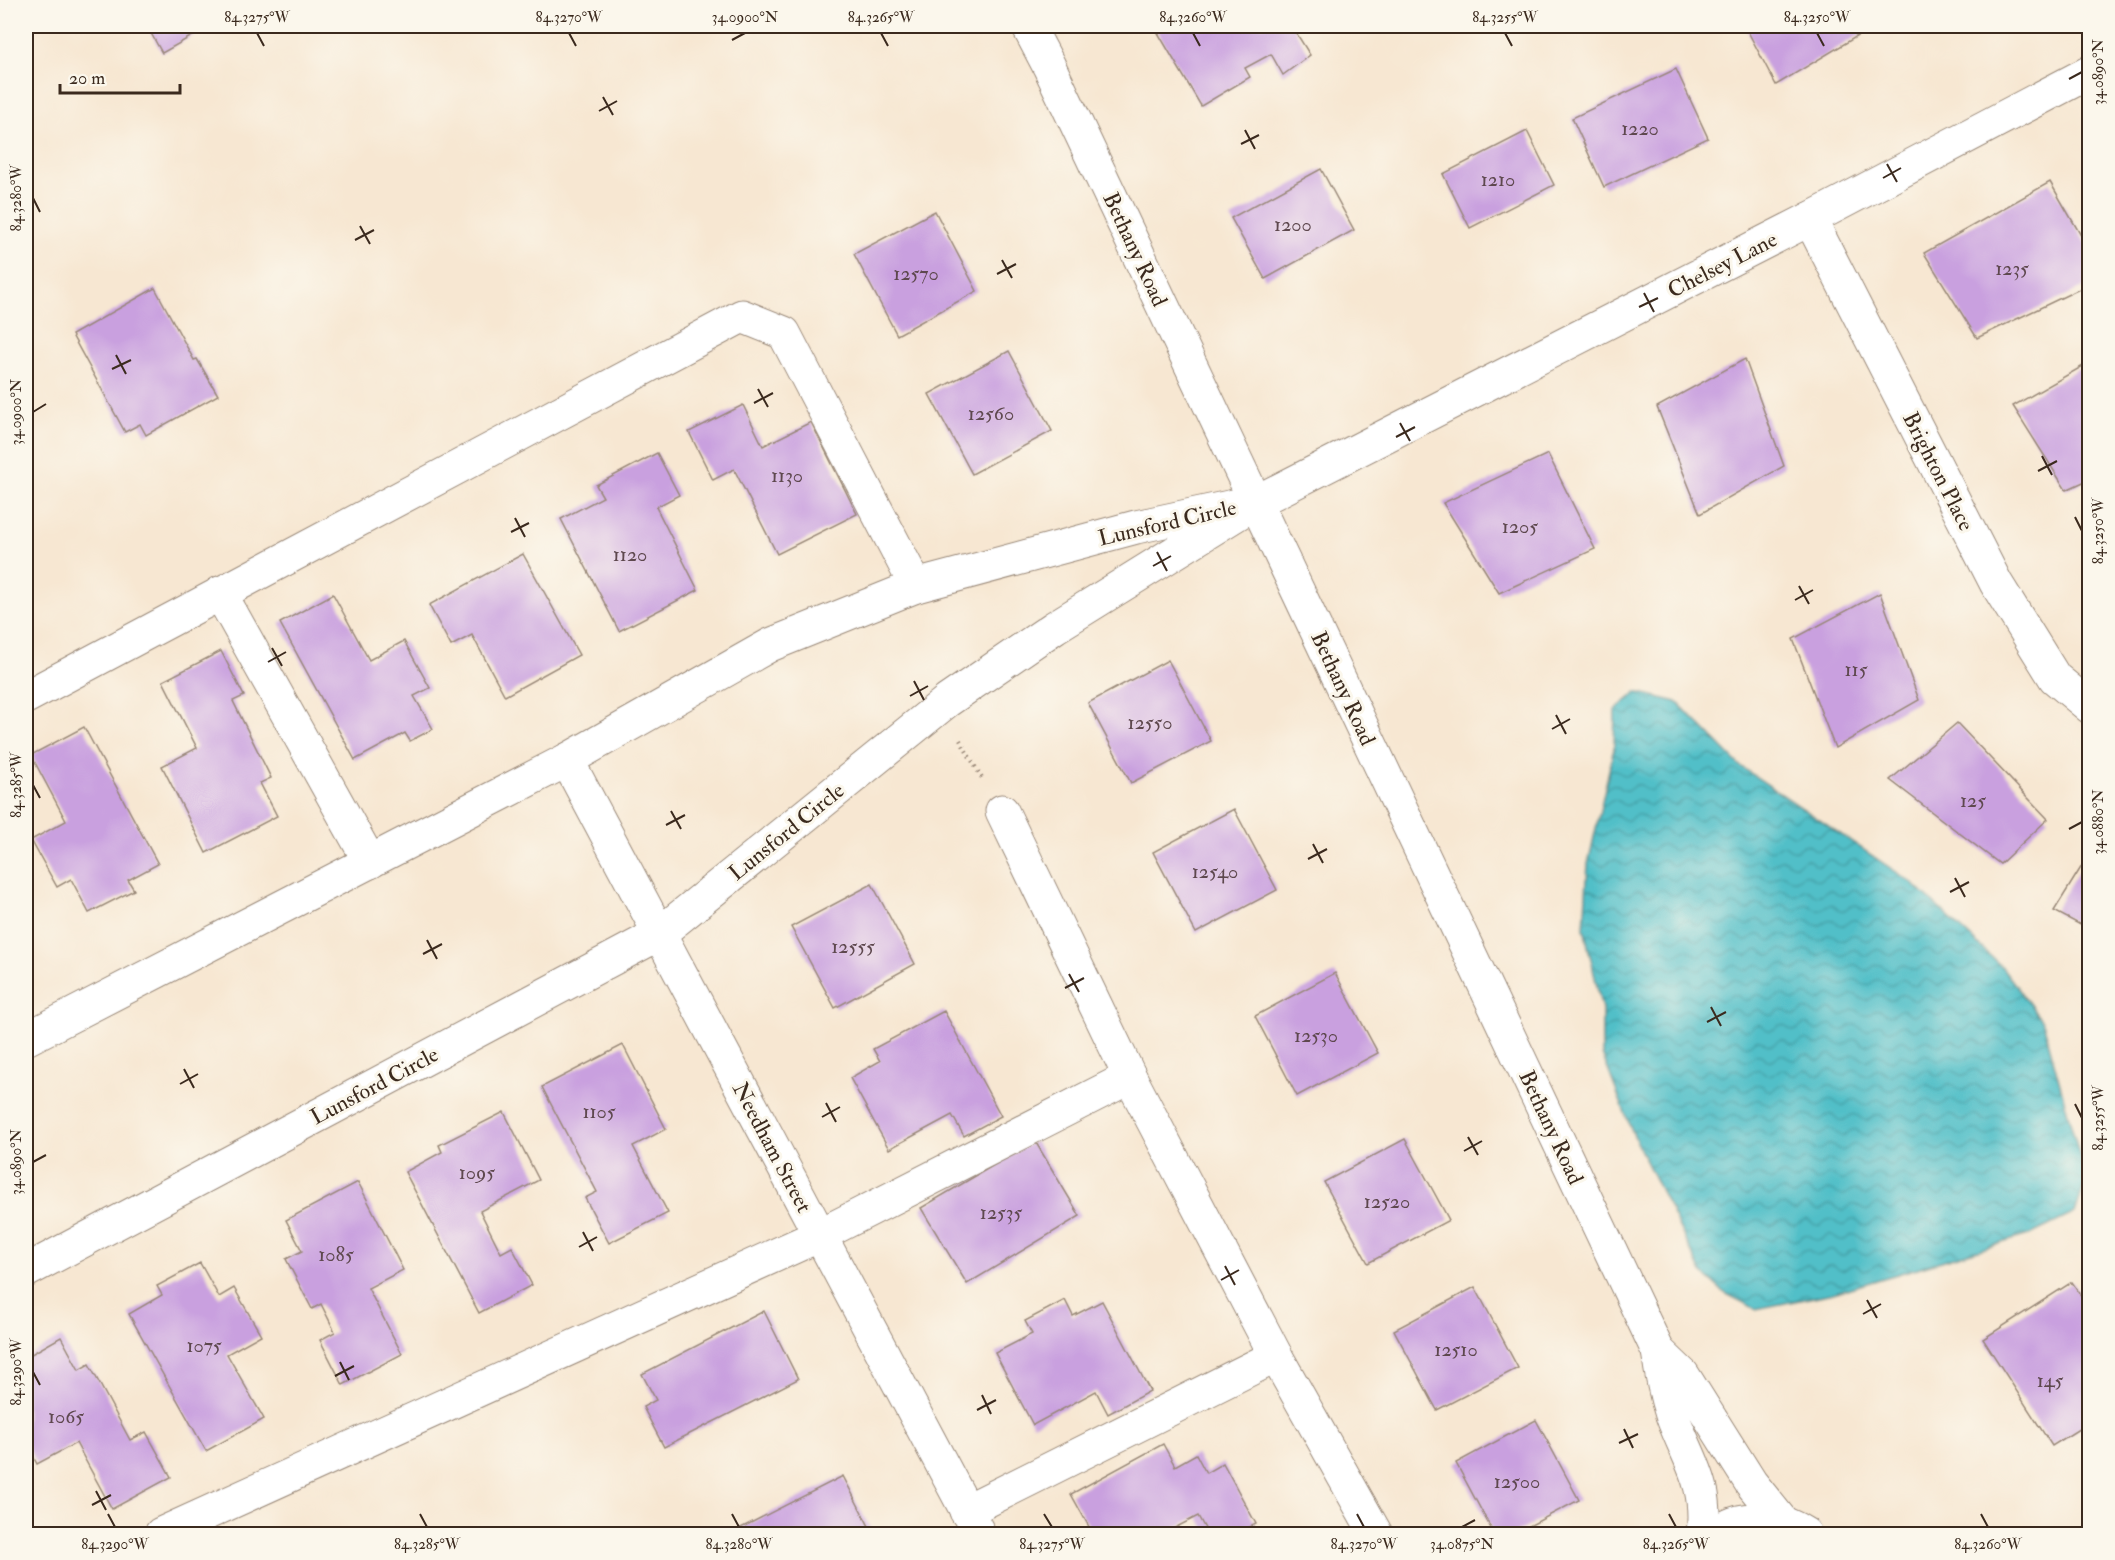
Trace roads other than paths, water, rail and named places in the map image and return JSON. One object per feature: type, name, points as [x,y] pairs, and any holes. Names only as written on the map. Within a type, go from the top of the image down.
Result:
[{"type":"street","name":"Bethany Road","points":[[1028,26],[1658,1351],[1663,1383],[1673,1416],[1701,1481],[1705,1518],[1704,1534]]},
{"type":"street","name":"Chelsey Lane","points":[[1256,502],[1810,219],[2090,72]]},
{"type":"street","name":"Brighton Place","points":[[1810,219],[1996,583],[2055,678],[2090,707]]},
{"type":"street","points":[[26,697],[742,316],[784,333],[916,586]]},
{"type":"street","name":"Lunsford Circle","points":[[26,1039],[567,760],[770,645],[916,586],[1136,527],[1256,502]]},
{"type":"street","name":"Lunsford Circle","points":[[26,1271],[659,934],[940,706],[1055,627],[1256,502]]},
{"type":"street","points":[[220,593],[370,862]]},
{"type":"street","name":"Needham Street","points":[[567,760],[972,1523]]},
{"type":"street","points":[[1002,812],[1131,1077],[1276,1356],[1376,1534]]},
{"type":"street","points":[[161,1534],[820,1235],[1131,1077]]},
{"type":"street","name":"Bethany Road","points":[[1658,1351],[1683,1375],[1751,1483],[1795,1529]]},
{"type":"street","points":[[972,1523],[1276,1356]]},
{"type":"street","points":[[1716,1534],[1744,1521],[1769,1520],[1795,1529]]},
{"type":"water","points":[[1636,692],[1677,702],[1740,766],[1911,882],[2002,967],[2043,1022],[2086,1180],[2075,1213],[2032,1234],[1833,1293],[1756,1309],[1725,1293],[1702,1273],[1636,1141],[1602,1054],[1602,1009],[1584,928],[1588,864],[1614,748],[1615,711]]}]
